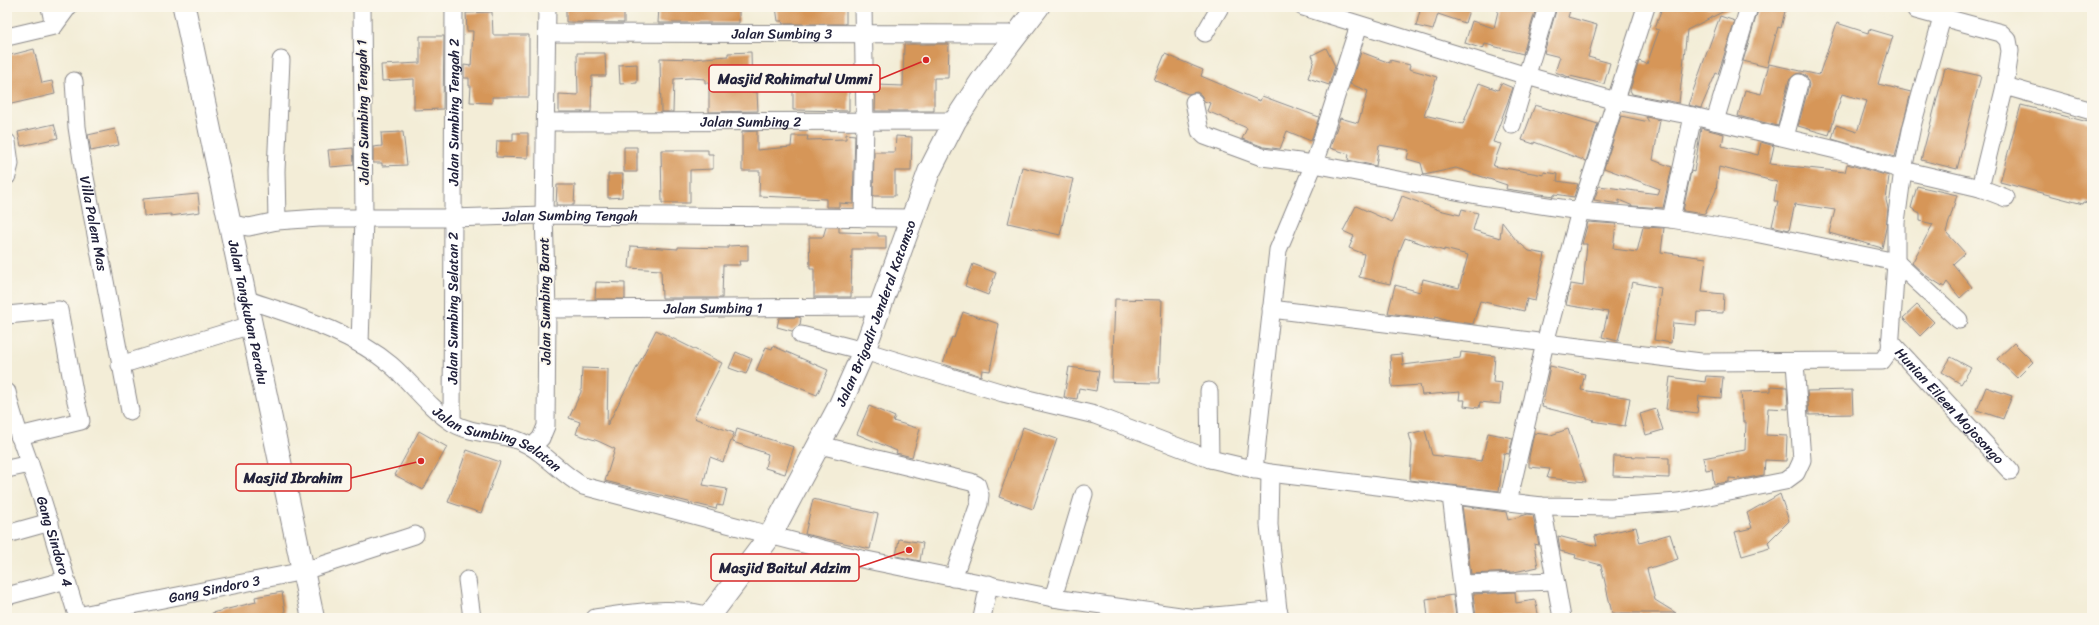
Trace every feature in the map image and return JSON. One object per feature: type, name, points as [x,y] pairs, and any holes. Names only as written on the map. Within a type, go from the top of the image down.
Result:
[{"type":"main road","name":"Jalan Tangkuban Perahu","points":[[184,7],[313,618]]},
{"type":"main road","name":"Jalan Brigadir Jenderal Katamso","points":[[711,617],[770,536],[820,445],[864,351],[911,218],[929,172],[955,121],[1016,34],[1038,7]]},
{"type":"street","points":[[50,7],[54,26]]},
{"type":"street","points":[[7,37],[54,26],[68,7]]},
{"type":"street","name":"Jalan Sumbing Tengah 1","points":[[360,344],[364,217],[362,7]]},
{"type":"street","name":"Jalan Sumbing Tengah 2","points":[[452,218],[454,7]]},
{"type":"street","name":"Jalan Sumbing Barat","points":[[532,447],[541,438],[546,426],[547,309],[544,215],[548,33],[547,7]]},
{"type":"street","points":[[863,7],[865,121],[863,218]]},
{"type":"street","points":[[1205,33],[1220,7]]},
{"type":"street","points":[[1303,7],[1527,76],[1616,101],[1785,137],[1836,150],[1903,170],[1980,188],[2006,198]]},
{"type":"street","points":[[1512,125],[1547,7]]},
{"type":"street","points":[[1508,502],[1546,343],[1580,211],[1600,144],[1616,101],[1646,7]]},
{"type":"street","points":[[1715,121],[1749,7]]},
{"type":"street","points":[[1916,10],[2001,33],[2008,40],[2010,51],[2005,86],[1980,188]]},
{"type":"street","points":[[1271,309],[1701,362],[1795,363],[1882,361],[1890,350],[1896,262],[1896,222],[1903,170],[1912,126],[1942,18]]},
{"type":"street","points":[[1279,614],[1262,472],[1271,309],[1278,250],[1314,164],[1359,25]]},
{"type":"street","name":"Jalan Sumbing 3","points":[[548,33],[1016,34]]},
{"type":"street","points":[[277,221],[276,172],[281,60]]},
{"type":"street","name":"Villa Palem Mas","points":[[74,81],[77,127],[83,167],[130,411]]},
{"type":"street","points":[[1785,137],[1799,83]]},
{"type":"street","points":[[2005,86],[2092,111]]},
{"type":"street","points":[[1194,102],[1200,131],[1204,136],[1262,157],[1314,164],[1482,196],[1580,211],[1671,220],[1755,233],[1896,262],[1959,320]]},
{"type":"street","points":[[1671,220],[1692,116]]},
{"type":"street","name":"Jalan Sumbing 2","points":[[546,122],[955,121]]},
{"type":"street","points":[[7,142],[10,159],[7,176]]},
{"type":"street","name":"Jalan Sumbing Tengah","points":[[230,224],[249,227],[277,221],[364,217],[452,218],[544,215],[911,218]]},
{"type":"street","name":"Jalan Sumbing Selatan 2","points":[[452,218],[452,422]]},
{"type":"street","name":"Jalan Sumbing Selatan","points":[[245,299],[312,322],[360,344],[391,365],[452,422],[479,433],[498,435],[516,440],[532,447],[566,475],[583,486],[857,558],[1053,598],[1194,618],[1279,614]]},
{"type":"street","name":"Jalan Sumbing 1","points":[[547,309],[880,307]]},
{"type":"street","points":[[7,315],[60,310],[74,396],[81,421],[18,436]]},
{"type":"street","points":[[120,365],[251,325]]},
{"type":"street","points":[[801,335],[864,351],[1003,393],[1095,415],[1210,459],[1262,472],[1542,506],[1610,507],[1678,502],[1785,481],[1796,473],[1802,460],[1795,363]]},
{"type":"street","name":"Hunian Eileen Mojosongo","points":[[1890,341],[2010,471]]},
{"type":"street","points":[[1209,391],[1210,459]]},
{"type":"street","name":"Gang Sindoro 4","points":[[8,397],[18,436],[30,464],[50,522],[77,617]]},
{"type":"street","points":[[820,445],[971,482],[977,485],[980,495],[980,504],[953,578]]},
{"type":"street","points":[[7,470],[30,464]]},
{"type":"street","points":[[1053,598],[1084,494]]},
{"type":"street","points":[[1451,496],[1466,618]]},
{"type":"street","points":[[1542,506],[1554,581],[1562,618]]},
{"type":"street","points":[[7,534],[50,522]]},
{"type":"street","name":"Gang Sindoro 3","points":[[77,617],[304,571],[415,536]]},
{"type":"street","points":[[7,596],[66,580]]},
{"type":"street","points":[[467,580],[472,618]]},
{"type":"street","points":[[1462,584],[1554,581]]},
{"type":"street","points":[[982,618],[988,584]]},
{"type":"street","points":[[595,618],[666,610],[685,611],[711,617]]},
{"type":"building","points":[[624,7],[624,23],[566,22],[566,8]]},
{"type":"building","points":[[659,7],[739,7],[739,23],[658,23]]},
{"type":"building","points":[[776,7],[846,7],[846,24],[783,24],[782,21],[778,21]]},
{"type":"building","points":[[1421,7],[1470,7],[1465,23],[1438,14],[1433,30],[1416,26]]},
{"type":"building","points":[[1499,7],[1536,8],[1523,54],[1485,44],[1483,49],[1465,43],[1472,21],[1494,28]]},
{"type":"building","points":[[1557,7],[1571,7],[1568,17],[1597,25],[1588,57],[1610,63],[1604,84],[1569,77],[1555,72],[1560,57],[1544,53]]},
{"type":"building","points":[[1662,7],[1732,7],[1687,30],[1679,103],[1632,94],[1630,90],[1639,61],[1647,64],[1659,30],[1655,29]]},
{"type":"building","points":[[1759,7],[1786,7],[1781,28],[1778,27],[1767,67],[1743,61]]},
{"type":"building","points":[[492,12],[493,35],[529,35],[529,97],[492,97],[492,103],[470,102],[471,86],[469,86],[469,78],[464,78],[464,65],[471,66],[473,31],[467,31],[466,13]]},
{"type":"building","points":[[1720,16],[1735,21],[1718,74],[1716,73],[1701,108],[1688,105]]},
{"type":"building","points":[[1837,23],[1868,33],[1869,29],[1893,36],[1878,84],[1911,92],[1895,157],[1832,139],[1836,125],[1857,132],[1867,101],[1842,94],[1829,135],[1798,126],[1809,85],[1806,76],[1801,73],[1796,74],[1789,80],[1778,126],[1738,116],[1745,90],[1761,94],[1769,64],[1819,75]]},
{"type":"building","points":[[420,36],[444,36],[443,109],[414,110],[414,79],[382,81],[381,65],[420,63]]},
{"type":"building","points":[[904,44],[949,44],[948,78],[934,78],[934,111],[875,111],[876,85],[903,86]]},
{"type":"building","points":[[1326,48],[1335,66],[1329,85],[1308,78],[1314,60],[1312,55]]},
{"type":"building","points":[[34,49],[42,83],[52,81],[55,94],[7,105],[7,56]]},
{"type":"building","points":[[751,52],[752,92],[757,92],[758,111],[709,112],[709,83],[705,83],[705,79],[692,78],[674,79],[673,112],[661,112],[660,58],[693,59],[728,56],[728,53]]},
{"type":"building","points":[[1361,52],[1390,63],[1390,60],[1410,65],[1409,69],[1437,77],[1424,115],[1463,124],[1479,83],[1498,90],[1501,83],[1513,88],[1493,142],[1501,144],[1493,166],[1544,175],[1544,172],[1558,174],[1557,181],[1578,184],[1574,197],[1555,194],[1554,196],[1506,189],[1507,185],[1456,168],[1424,175],[1421,163],[1407,159],[1409,150],[1379,145],[1376,166],[1348,160],[1349,154],[1330,148],[1340,118],[1358,123],[1368,91],[1350,84]]},
{"type":"building","points":[[577,53],[605,53],[606,76],[592,76],[591,112],[559,112],[559,94],[578,95]]},
{"type":"building","points":[[1165,54],[1203,70],[1201,76],[1260,101],[1262,96],[1319,117],[1311,141],[1287,131],[1280,149],[1264,147],[1242,139],[1247,128],[1207,111],[1210,103],[1204,101],[1201,95],[1197,92],[1188,94],[1154,80]]},
{"type":"building","points":[[637,64],[637,83],[620,84],[619,65]]},
{"type":"building","points":[[1945,68],[1981,76],[1957,169],[1921,160]]},
{"type":"building","points":[[822,74],[822,88],[849,88],[849,111],[793,110],[793,75]]},
{"type":"building","points":[[1535,105],[1598,124],[1586,161],[1534,142],[1534,144],[1522,140]]},
{"type":"building","points":[[2021,105],[2092,123],[2092,204],[2084,202],[2083,204],[2000,182]]},
{"type":"building","points":[[1621,116],[1649,122],[1646,117],[1660,120],[1653,160],[1672,167],[1663,208],[1633,206],[1619,200],[1619,204],[1594,200],[1599,186],[1658,194],[1660,189],[1604,168]]},
{"type":"building","points":[[54,124],[58,138],[21,146],[18,132]]},
{"type":"building","points":[[1701,128],[1724,134],[1722,146],[1758,155],[1761,142],[1774,146],[1770,164],[1845,172],[1847,164],[1889,176],[1886,200],[1888,208],[1882,248],[1829,233],[1835,210],[1795,204],[1789,230],[1772,226],[1778,201],[1774,201],[1777,182],[1719,167],[1716,190],[1705,214],[1683,211],[1691,171],[1694,172]]},
{"type":"building","points":[[115,129],[119,145],[91,151],[88,135]]},
{"type":"building","points":[[757,131],[757,150],[791,147],[792,136],[808,136],[807,140],[846,139],[846,134],[855,135],[853,204],[839,203],[839,207],[826,207],[826,199],[759,196],[760,171],[742,171],[742,132]]},
{"type":"building","points":[[403,132],[407,165],[382,166],[382,163],[373,163],[373,147],[382,146],[381,133]]},
{"type":"building","points":[[513,133],[528,133],[528,158],[496,157],[497,141],[513,141]]},
{"type":"building","points":[[896,136],[912,137],[911,171],[895,171],[895,196],[873,196],[874,152],[895,152]]},
{"type":"building","points":[[624,147],[637,147],[637,172],[624,172]]},
{"type":"building","points":[[353,148],[354,165],[330,167],[328,150]]},
{"type":"building","points":[[661,150],[708,150],[708,154],[713,154],[713,169],[690,170],[690,203],[662,203]]},
{"type":"building","points":[[1022,167],[1073,179],[1060,235],[1008,223]]},
{"type":"building","points":[[608,174],[623,174],[622,197],[608,198]]},
{"type":"building","points":[[557,185],[575,185],[574,205],[556,205]]},
{"type":"building","points":[[1917,186],[1957,195],[1946,232],[1965,253],[1953,264],[1972,287],[1960,298],[1947,282],[1944,287],[1925,275],[1912,263],[1933,224],[1920,221],[1920,213],[1911,208]]},
{"type":"building","points":[[198,194],[200,212],[171,216],[171,214],[144,216],[143,199]]},
{"type":"building","points":[[1402,196],[1439,210],[1460,215],[1462,209],[1478,213],[1473,230],[1500,238],[1502,222],[1516,240],[1529,251],[1545,254],[1535,301],[1527,299],[1524,311],[1480,301],[1473,324],[1435,317],[1434,319],[1388,313],[1395,285],[1420,292],[1423,279],[1459,288],[1468,255],[1444,249],[1444,251],[1405,238],[1399,250],[1390,284],[1359,277],[1364,254],[1349,248],[1354,236],[1343,231],[1356,206],[1392,222]]},
{"type":"building","points":[[1588,222],[1616,224],[1613,249],[1637,252],[1643,227],[1664,228],[1661,252],[1706,258],[1702,292],[1724,294],[1723,313],[1697,312],[1696,325],[1673,323],[1671,343],[1654,340],[1661,288],[1632,282],[1618,341],[1602,337],[1608,312],[1566,305],[1571,284],[1583,286],[1587,244],[1582,244]]},
{"type":"building","points":[[826,227],[839,227],[839,232],[878,233],[878,236],[886,236],[886,249],[852,249],[851,297],[814,297],[814,269],[810,269],[809,237],[823,237]]},
{"type":"building","points":[[748,245],[748,261],[739,261],[740,265],[723,265],[722,298],[662,298],[661,270],[629,268],[631,246],[678,249],[678,247],[728,248],[728,246]]},
{"type":"building","points":[[973,264],[996,273],[988,295],[965,286]]},
{"type":"building","points":[[596,282],[625,283],[625,299],[595,299]]},
{"type":"building","points":[[1115,299],[1162,300],[1159,383],[1112,382]]},
{"type":"building","points":[[1917,305],[1934,322],[1920,336],[1903,318]]},
{"type":"building","points":[[963,312],[999,324],[990,371],[982,370],[981,376],[943,364],[952,337],[954,338]]},
{"type":"building","points":[[779,318],[801,318],[800,325],[792,331],[777,327]]},
{"type":"building","points":[[656,330],[722,363],[694,418],[734,433],[723,462],[710,457],[703,485],[727,489],[723,506],[717,505],[716,509],[605,481],[615,449],[598,441],[576,434],[580,422],[569,418],[581,392],[582,368],[608,369],[607,426]]},
{"type":"building","points":[[2014,343],[2033,362],[2017,378],[1997,359]]},
{"type":"building","points":[[773,346],[828,370],[817,395],[756,371],[766,347],[772,349]]},
{"type":"building","points":[[736,352],[752,359],[746,374],[729,368]]},
{"type":"building","points":[[1461,352],[1495,356],[1493,382],[1502,383],[1500,404],[1480,402],[1479,408],[1464,406],[1465,400],[1459,400],[1460,392],[1422,395],[1420,385],[1392,387],[1390,355],[1402,354],[1403,365],[1460,358]]},
{"type":"building","points":[[1951,357],[1971,368],[1961,384],[1942,372]]},
{"type":"building","points":[[1550,366],[1585,374],[1581,390],[1630,398],[1625,426],[1592,421],[1595,420],[1542,407]]},
{"type":"building","points":[[1069,367],[1099,371],[1096,391],[1079,388],[1077,399],[1064,397]]},
{"type":"building","points":[[1706,376],[1723,377],[1721,398],[1699,396],[1697,413],[1666,409],[1670,377],[1705,382]]},
{"type":"building","points":[[1771,386],[1787,387],[1788,409],[1768,408],[1766,435],[1787,436],[1786,461],[1765,460],[1764,475],[1742,479],[1729,478],[1729,482],[1714,484],[1712,469],[1706,470],[1703,458],[1745,450],[1746,422],[1743,422],[1741,392],[1771,391]]},
{"type":"building","points":[[1986,387],[2012,396],[2003,419],[1977,410]]},
{"type":"building","points":[[1852,390],[1853,414],[1809,415],[1807,391]]},
{"type":"building","points":[[869,406],[895,417],[893,421],[920,429],[912,457],[896,453],[897,451],[857,434]]},
{"type":"building","points":[[1656,409],[1663,430],[1646,435],[1640,414]]},
{"type":"building","points":[[1023,427],[1057,439],[1033,509],[999,497]]},
{"type":"building","points":[[737,429],[794,447],[785,474],[765,468],[768,454],[733,442]]},
{"type":"building","points":[[1568,429],[1586,482],[1547,478],[1550,469],[1529,467],[1529,457],[1534,433],[1551,435]]},
{"type":"building","points":[[1425,430],[1432,455],[1482,461],[1488,433],[1513,438],[1509,454],[1504,453],[1499,491],[1410,480],[1412,445],[1409,434]]},
{"type":"building","points":[[419,431],[447,447],[423,490],[395,475]]},
{"type":"building","points":[[467,450],[500,462],[481,513],[448,502]]},
{"type":"building","points":[[1614,456],[1669,458],[1669,478],[1613,476]]},
{"type":"building","points":[[1780,494],[1789,521],[1768,542],[1770,548],[1742,556],[1735,532],[1752,528],[1747,513]]},
{"type":"building","points":[[813,499],[878,514],[870,549],[805,534]]},
{"type":"building","points":[[1462,506],[1506,512],[1508,520],[1528,514],[1533,515],[1539,545],[1534,544],[1538,567],[1514,572],[1471,574]]},
{"type":"building","points":[[1636,527],[1640,543],[1670,534],[1678,559],[1647,569],[1655,600],[1676,613],[1612,613],[1601,565],[1575,558],[1576,555],[1560,551],[1558,536],[1597,546],[1595,536]]},
{"type":"building","points":[[899,539],[923,543],[920,561],[896,556]]},
{"type":"building","points":[[282,592],[286,618],[212,618],[212,613],[256,602],[255,597]]},
{"type":"building","points":[[1515,592],[1516,603],[1535,600],[1539,618],[1476,618],[1473,594]]},
{"type":"building","points":[[1453,595],[1456,616],[1428,618],[1426,599]]},
{"type":"place","name":"Masjid Rohimatul Ummi","points":[[926,60]]},
{"type":"place","name":"Masjid Ibrahim","points":[[421,461]]},
{"type":"place","name":"Masjid Baitul Adzim","points":[[909,550]]}]
